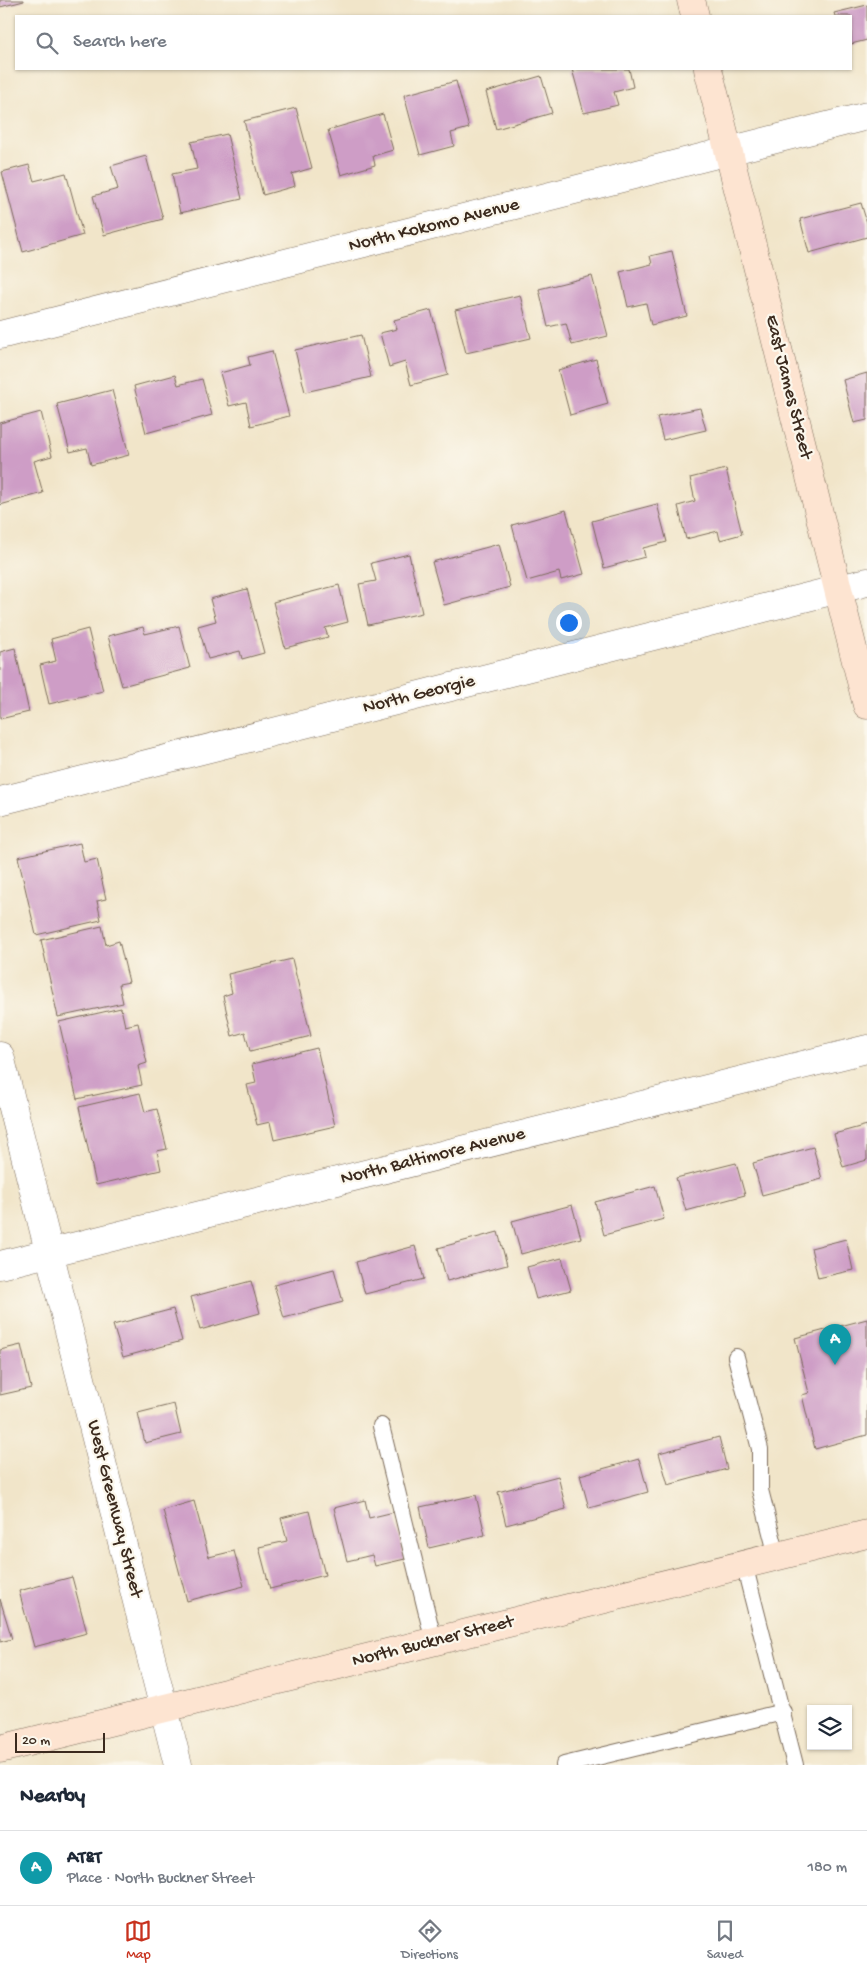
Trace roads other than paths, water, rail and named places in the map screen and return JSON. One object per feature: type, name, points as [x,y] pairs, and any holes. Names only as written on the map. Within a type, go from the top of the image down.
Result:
[{"type":"main road","points":[[691,0],[695,15]]},
{"type":"main road","name":"East James Street","points":[[708,70],[867,704]]},
{"type":"main road","name":"North Buckner Street","points":[[0,1749],[867,1534]]},
{"type":"street","name":"North Kokomo Avenue","points":[[0,335],[867,116]]},
{"type":"street","name":"North Georgie","points":[[0,801],[867,582]]},
{"type":"street","name":"North Baltimore Avenue","points":[[0,1265],[867,1048]]},
{"type":"street","name":"West Greenway Street","points":[[0,1056],[178,1765]]},
{"type":"lane","points":[[736,1357],[760,1449],[760,1490],[777,1556]]},
{"type":"lane","points":[[381,1426],[434,1642]]},
{"type":"lane","points":[[744,1564],[795,1765]]},
{"type":"lane","points":[[564,1765],[783,1712]]},
{"type":"place","name":"AT&T","points":[[835,1365]]}]
